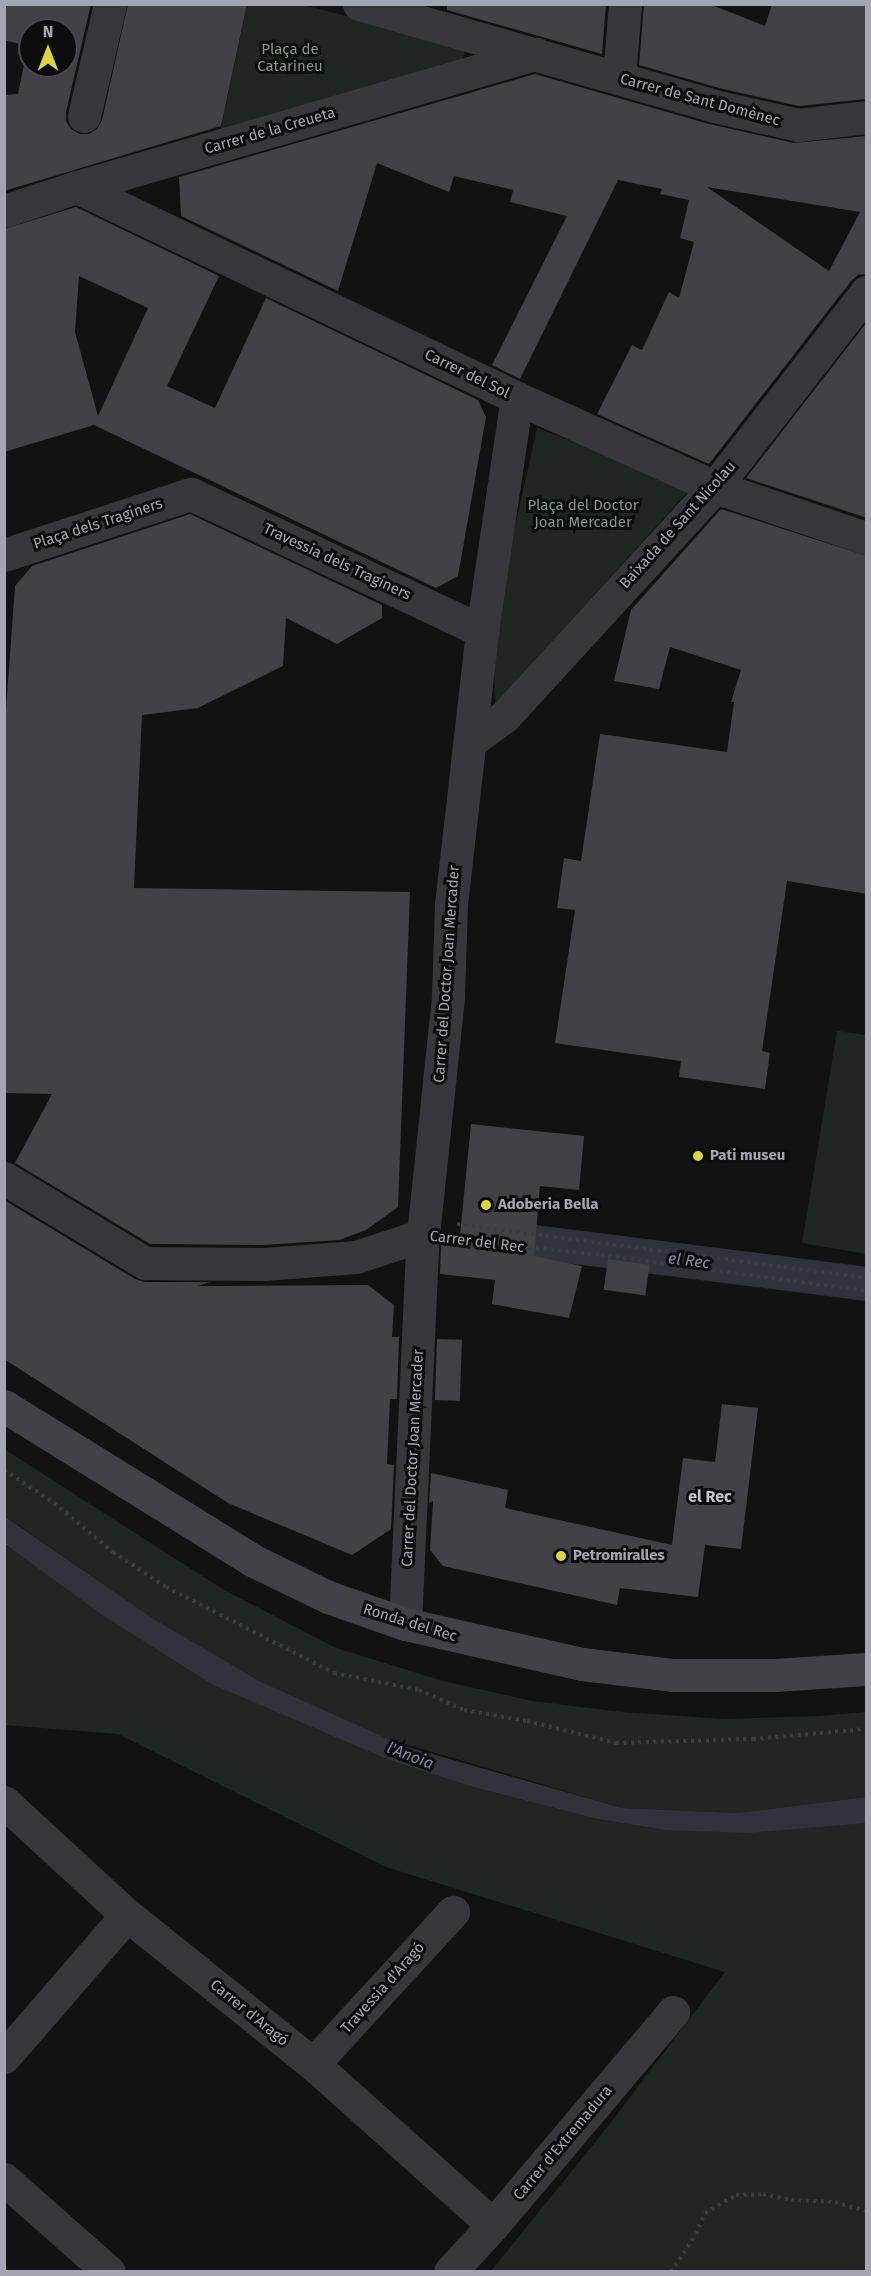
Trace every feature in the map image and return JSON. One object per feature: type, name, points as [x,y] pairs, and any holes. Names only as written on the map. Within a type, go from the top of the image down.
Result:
[{"type":"street","points":[[84,116],[110,4]]},
{"type":"street","name":"Carrer de Sant Domènec","points":[[359,4],[714,106],[798,125],[867,117]]},
{"type":"street","points":[[619,78],[626,4]]},
{"type":"street","name":"Carrer de la Creueta","points":[[4,211],[77,187],[536,54]]},
{"type":"street","name":"Carrer del Sol","points":[[77,187],[517,398],[715,487],[867,538]]},
{"type":"street","name":"Baixada de Sant Nicolau","points":[[471,741],[505,716],[715,487],[867,292]]},
{"type":"street","name":"Carrer del Doctor Joan Mercader","points":[[405,1624],[424,1227],[448,996],[451,904],[482,631],[517,398]]},
{"type":"street","name":"Travessia dels Traginers","points":[[192,494],[482,631]]},
{"type":"street","name":"Plaça dels Traginers","points":[[4,555],[192,494]]},
{"type":"street","name":"Carrer del Rec","points":[[4,1178],[145,1263],[264,1264],[356,1257],[424,1227]]},
{"type":"street","name":"Ronda del Rec","points":[[4,1406],[252,1560],[328,1597],[405,1624],[582,1664],[673,1675],[775,1675],[867,1669]]},
{"type":"street","name":"Carrer d'Aragó","points":[[4,1802],[127,1915],[313,2064],[493,2225]]},
{"type":"street","name":"Travessia d'Aragó","points":[[313,2064],[453,1912]]},
{"type":"street","points":[[4,2058],[127,1915]]},
{"type":"street","name":"Carrer d'Extremadura","points":[[450,2271],[493,2225],[673,2012]]},
{"type":"street","points":[[4,2179],[109,2271]]},
{"type":"path","name":"Carrer del Rec","points":[[424,1227],[526,1234],[867,1278]]},
{"type":"path","name":"Carrer del Rec","points":[[424,1227],[612,1256],[867,1291]]},
{"type":"path","points":[[671,2271],[696,2234],[705,2214],[736,2194],[764,2194],[792,2200],[835,2202],[867,2211]]},
{"type":"green space","name":"Plaça de Catarineu","points":[[247,5],[303,5],[466,46],[461,66],[220,133]]},
{"type":"green space","name":"Plaça del Doctor Joan Mercader","points":[[537,428],[692,487],[495,704],[493,626]]},
{"type":"green space","points":[[837,1031],[866,1035],[866,1254],[802,1243]]},
{"type":"green space","points":[[4,1449],[224,1590],[336,1648],[443,1681],[532,1701],[622,1712],[726,1719],[866,1712],[866,1797],[737,1813],[622,1808],[382,1737],[273,1689],[154,1619],[5,1516]]},
{"type":"green space","points":[[4,1544],[213,1685],[389,1760],[473,1787],[597,1819],[665,1830],[866,1823],[866,2271],[491,2271],[609,2125],[725,1972],[386,1867],[118,1734],[5,1725]]},
{"type":"water","name":"l'Anoia","points":[[4,1516],[154,1619],[263,1683],[404,1746],[622,1808],[737,1813],[866,1797],[866,1823],[747,1833],[665,1830],[597,1819],[473,1787],[389,1760],[213,1685],[101,1614],[5,1544]]},
{"type":"building","points":[[4,4],[91,4],[78,60],[78,18],[18,18],[18,44],[4,40]]},
{"type":"building","points":[[128,4],[247,4],[221,126],[4,191],[4,95],[18,94],[21,78],[74,78],[66,121],[71,129],[80,134],[89,134],[97,129],[102,120]]},
{"type":"building","points":[[447,4],[606,4],[602,54],[447,10]]},
{"type":"building","points":[[644,4],[709,4],[765,26],[772,4],[867,4],[867,99],[799,106],[719,88],[639,65]]},
{"type":"building","points":[[535,74],[709,124],[794,143],[867,136],[867,274],[858,275],[851,281],[709,464],[597,414],[632,345],[642,350],[669,292],[679,298],[694,242],[680,238],[689,200],[660,194],[662,189],[618,180],[520,379],[492,365],[567,216],[510,202],[513,190],[454,176],[449,192],[377,163],[338,291],[181,216],[179,177]],"holes":[[[707,187],[860,212],[829,271]]]},
{"type":"building","points":[[76,207],[219,276],[167,386],[215,408],[266,298],[478,400],[486,417],[458,576],[436,588],[94,425],[4,452],[4,229]],"holes":[[[79,276],[148,308],[98,416],[75,332]]]},
{"type":"building","points":[[867,322],[867,518],[746,478]]},
{"type":"building","points":[[721,509],[867,556],[867,894],[787,881],[762,1051],[770,1053],[765,1089],[679,1077],[681,1061],[555,1043],[575,910],[557,908],[564,858],[581,861],[600,734],[727,752],[734,702],[731,702],[741,670],[670,647],[659,689],[614,681],[631,610]]},
{"type":"building","points":[[190,514],[382,605],[382,618],[337,644],[286,618],[283,666],[198,708],[142,715],[134,888],[410,892],[398,1207],[366,1230],[339,1240],[263,1245],[150,1244],[15,1163],[52,1094],[4,1093],[4,737],[15,586],[32,566]]},
{"type":"building","points":[[471,1124],[584,1136],[579,1190],[540,1186],[534,1256],[582,1266],[569,1318],[492,1304],[495,1280],[440,1274],[441,1243],[459,1245]]},
{"type":"building","points":[[4,1200],[135,1279],[144,1282],[210,1282],[198,1286],[368,1285],[394,1305],[392,1337],[399,1337],[397,1399],[390,1399],[387,1464],[394,1465],[391,1529],[352,1555],[228,1503],[4,1359]]},
{"type":"building","points":[[608,1259],[650,1265],[645,1296],[604,1290]]},
{"type":"building","points":[[437,1339],[462,1340],[460,1401],[435,1400]]},
{"type":"building","points":[[722,1404],[758,1408],[741,1549],[705,1545],[698,1597],[620,1588],[617,1605],[443,1566],[430,1550],[433,1501],[429,1503],[431,1473],[508,1490],[505,1508],[672,1545],[683,1458],[715,1462]]},
{"type":"waterway","name":"el Rec","points":[[511,1239],[866,1284]]},
{"type":"place","name":"Pati museu","points":[[698,1156]]},
{"type":"place","name":"Adoberia Bella","points":[[486,1205]]},
{"type":"place","name":"Petromiralles","points":[[561,1556]]},
{"type":"district","name":"el Rec","points":[[710,1497]]}]
